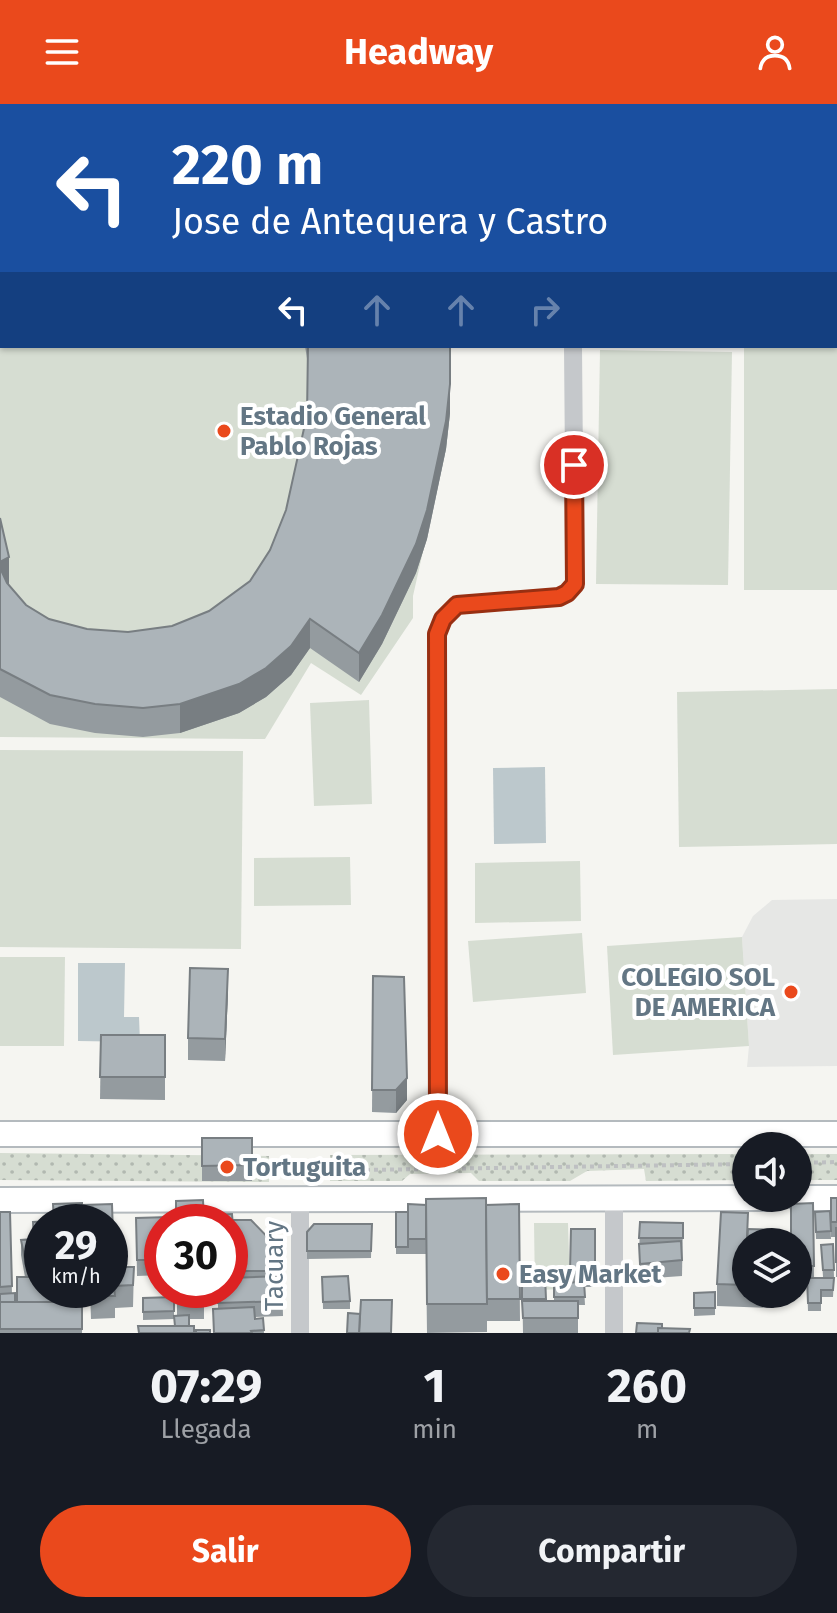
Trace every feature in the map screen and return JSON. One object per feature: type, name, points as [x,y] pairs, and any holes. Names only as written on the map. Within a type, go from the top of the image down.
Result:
[{"type":"main road","points":[[137,104],[440,104]]},
{"type":"main road","points":[[0,1134],[837,1134]]},
{"type":"main road","points":[[0,1200],[732,1198]]},
{"type":"main road","points":[[812,1198],[837,1198]]},
{"type":"street","points":[[438,1134],[437,634],[443,619],[457,605],[559,597],[575,584],[573,348]]},
{"type":"street","points":[[614,1198],[614,1333]]},
{"type":"street","name":"Tacuary","points":[[300,1200],[300,1333]]},
{"type":"path","points":[[812,1163],[837,1162]]},
{"type":"path","points":[[366,1170],[732,1164]]},
{"type":"shaded area","name":"Estadio General Pablo Rojas","points":[[0,348],[448,348],[450,413],[446,449],[413,596],[413,618],[361,695],[311,663],[265,739],[0,737]]},
{"type":"shaded area","points":[[744,348],[837,348],[837,590],[744,590]]},
{"type":"shaded area","points":[[600,350],[732,352],[728,585],[596,584]]},
{"type":"shaded area","points":[[837,689],[837,844],[679,847],[677,692]]},
{"type":"shaded area","points":[[369,700],[372,804],[314,806],[310,703]]},
{"type":"shaded area","points":[[0,750],[243,751],[241,949],[0,947]]},
{"type":"shaded area","points":[[545,767],[546,843],[494,844],[493,768]]},
{"type":"shaded area","points":[[350,857],[351,905],[254,906],[254,858]]},
{"type":"shaded area","points":[[580,861],[581,921],[475,923],[475,863]]},
{"type":"shaded area","name":"COLEGIO SOL DE AMERICA","points":[[837,899],[837,1066],[747,1067],[749,1046],[742,937],[753,916],[772,900]]},
{"type":"shaded area","points":[[582,933],[586,993],[473,1002],[468,941]]},
{"type":"shaded area","points":[[742,937],[749,1046],[613,1055],[607,946]]},
{"type":"shaded area","points":[[0,957],[65,957],[64,1046],[0,1046]]},
{"type":"shaded area","points":[[78,963],[125,963],[124,1017],[139,1017],[140,1042],[78,1041]]},
{"type":"shaded area","points":[[0,1153],[269,1156],[269,1182],[0,1180]]},
{"type":"shaded area","points":[[732,1154],[732,1180],[646,1181],[644,1169],[587,1171],[570,1181],[479,1181],[471,1173],[410,1174],[402,1181],[330,1181],[330,1155]]},
{"type":"shaded area","points":[[812,1154],[837,1154],[837,1180],[812,1180]]},
{"type":"shaded area","points":[[534,1223],[568,1223],[570,1289],[535,1290]]},
{"type":"building","points":[[308,348],[450,348],[446,421],[427,510],[416,544],[382,615],[359,653],[310,619],[291,646],[266,668],[239,684],[180,704],[143,708],[95,704],[50,695],[0,669],[0,568],[7,583],[26,605],[49,619],[87,629],[128,632],[172,626],[209,611],[250,581],[270,550],[286,510],[307,415]]},
{"type":"building","points":[[0,518],[9,557],[0,562]]},
{"type":"building","points":[[190,968],[228,969],[225,1039],[188,1038]]},
{"type":"building","points":[[373,976],[404,977],[407,1078],[396,1090],[372,1090]]},
{"type":"building","points":[[101,1035],[165,1035],[165,1077],[100,1077]]},
{"type":"building","points":[[202,1138],[252,1138],[252,1165],[202,1166]]},
{"type":"building","points":[[486,1198],[487,1304],[427,1304],[426,1199]]},
{"type":"building","points":[[831,1198],[837,1198],[837,1222],[831,1222]]},
{"type":"building","points":[[203,1200],[203,1204],[176,1204],[176,1201]]},
{"type":"building","points":[[812,1203],[814,1266],[812,1228],[791,1228],[791,1212],[812,1212]]},
{"type":"building","points":[[408,1204],[426,1205],[426,1239],[408,1239]]},
{"type":"building","name":"Easy Market","points":[[519,1204],[520,1299],[487,1299],[486,1205]]},
{"type":"building","points":[[830,1211],[831,1231],[816,1232],[815,1212]]},
{"type":"building","points":[[0,1212],[10,1212],[12,1286],[0,1287]]},
{"type":"building","points":[[396,1212],[408,1212],[408,1247],[396,1247]]},
{"type":"building","points":[[721,1212],[748,1213],[747,1228],[732,1228],[732,1285],[717,1284]]},
{"type":"building","points":[[136,1218],[144,1218],[144,1260],[137,1260]]},
{"type":"building","points":[[248,1220],[279,1249],[279,1271],[248,1271]]},
{"type":"building","points":[[640,1222],[683,1223],[683,1238],[639,1238]]},
{"type":"building","points":[[314,1224],[372,1224],[371,1251],[307,1251],[307,1232]]},
{"type":"building","points":[[571,1229],[595,1229],[595,1271],[570,1271]]},
{"type":"building","points":[[681,1241],[682,1260],[640,1264],[639,1244]]},
{"type":"building","points":[[833,1244],[834,1270],[823,1270],[821,1245]]},
{"type":"building","points":[[128,1267],[134,1267],[133,1285],[128,1285]]},
{"type":"building","points":[[282,1276],[283,1301],[248,1302],[248,1277]]},
{"type":"building","points":[[348,1276],[350,1301],[323,1302],[322,1277]]},
{"type":"building","points":[[522,1276],[545,1276],[546,1299],[522,1299]]},
{"type":"building","points":[[17,1277],[24,1277],[24,1302],[17,1302]]},
{"type":"building","points":[[812,1278],[834,1278],[833,1290],[821,1290],[821,1303],[812,1303]]},
{"type":"building","points":[[584,1282],[585,1297],[554,1297],[554,1283]]},
{"type":"building","points":[[715,1292],[715,1308],[694,1308],[694,1293]]},
{"type":"building","points":[[15,1293],[15,1302],[0,1302],[0,1294]]},
{"type":"building","points":[[143,1298],[144,1308],[174,1308],[174,1311],[143,1312]]},
{"type":"building","points":[[361,1300],[392,1300],[391,1333],[359,1333]]},
{"type":"building","points":[[522,1301],[578,1301],[578,1318],[523,1318]]},
{"type":"building","points":[[0,1302],[24,1302],[24,1308],[82,1308],[82,1329],[0,1329]]},
{"type":"building","points":[[254,1307],[255,1319],[263,1318],[264,1330],[214,1333],[213,1309]]},
{"type":"building","points":[[348,1313],[360,1314],[359,1333],[347,1333]]},
{"type":"building","points":[[189,1315],[189,1326],[175,1326],[174,1316]]},
{"type":"building","points":[[637,1323],[662,1324],[662,1328],[658,1328],[658,1333],[636,1333]]},
{"type":"building","points":[[138,1326],[194,1326],[194,1333],[139,1333]]},
{"type":"building","points":[[658,1328],[690,1329],[689,1333],[658,1333]]},
{"type":"building","points":[[196,1330],[210,1330],[210,1333],[196,1333]]},
{"type":"place","name":"Estadio General Pablo Rojas","points":[[224,431]]},
{"type":"place","name":"COLEGIO SOL DE AMERICA","points":[[791,992]]},
{"type":"place","name":"Tortuguita","points":[[227,1167]]},
{"type":"place","name":"Easy Market","points":[[503,1274]]},
{"type":"route","points":[[438,1134],[437,634],[443,619],[457,605],[559,597],[575,584],[574,465]]}]
